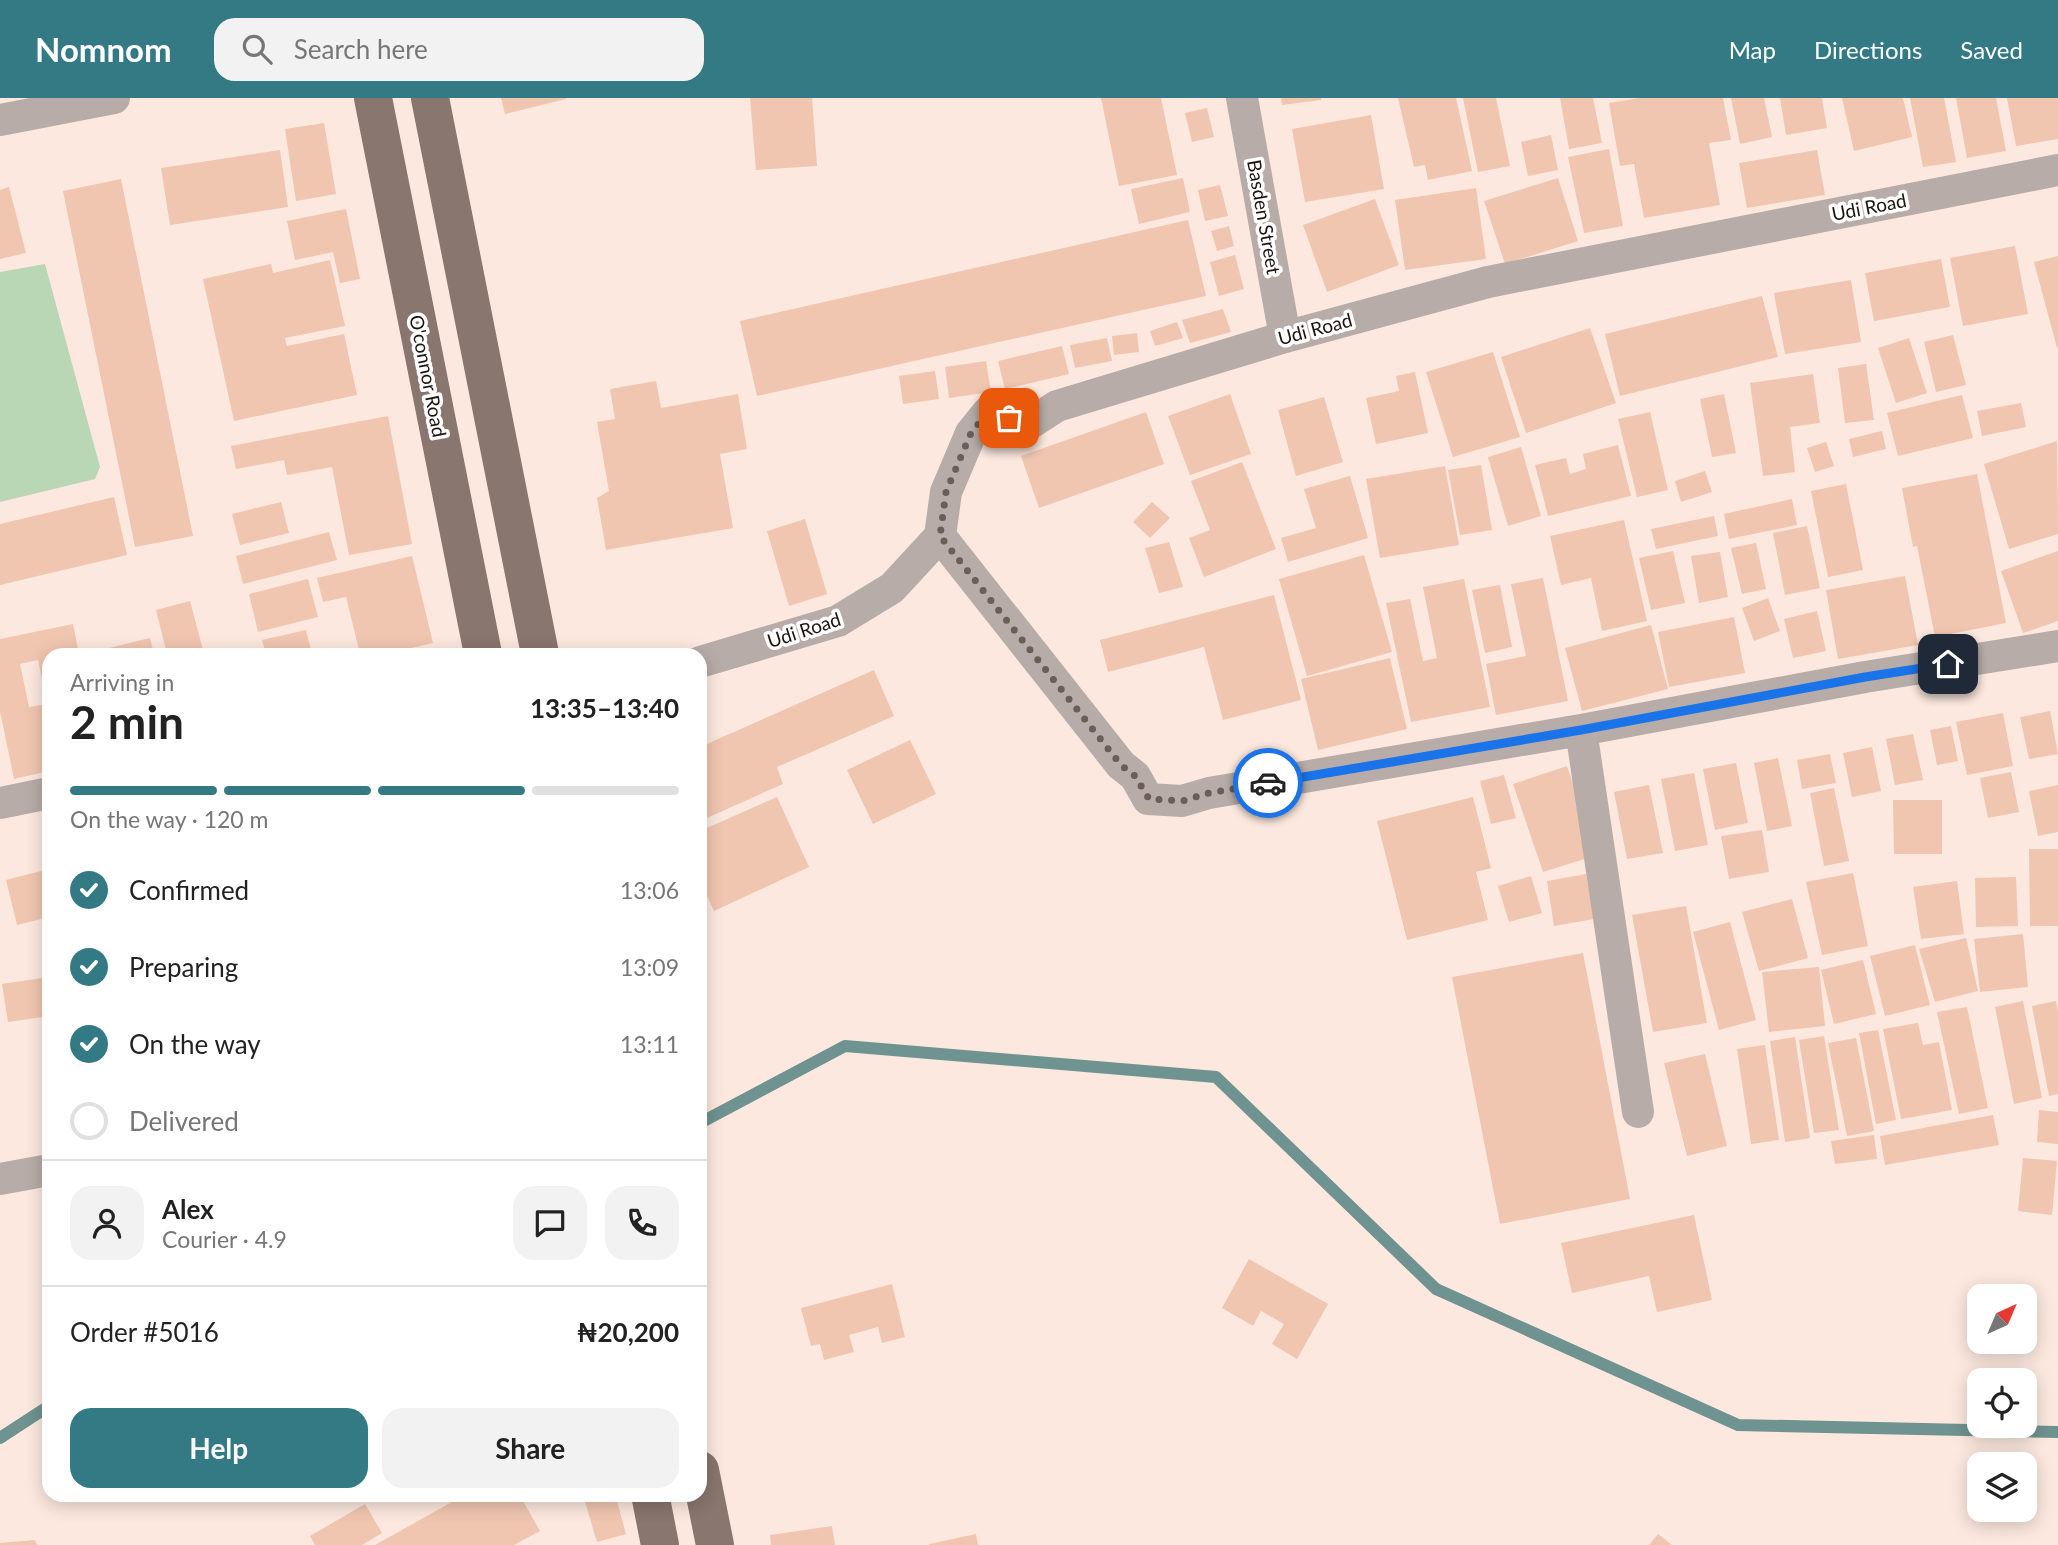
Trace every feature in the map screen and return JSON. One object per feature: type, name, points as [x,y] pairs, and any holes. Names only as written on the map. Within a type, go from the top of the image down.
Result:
[{"type":"main road","name":"O'connor Road","points":[[373,98],[482,648]]},
{"type":"main road","points":[[430,98],[539,648]]},
{"type":"main road","points":[[652,1502],[660,1545]]},
{"type":"main road","points":[[706,1502],[715,1545]]},
{"type":"street","points":[[0,120],[114,98]]},
{"type":"street","name":"Basden Street","points":[[1242,98],[1285,337]]},
{"type":"street","name":"Udi Road","points":[[707,661],[838,621],[892,588],[940,536],[946,492],[971,433],[988,412],[1029,424],[1057,406],[1285,337],[1488,282],[2058,170]]},
{"type":"street","points":[[940,536],[1121,765],[1135,776],[1149,799],[1182,801],[1209,793],[1581,730],[1865,677],[2058,646]]},
{"type":"street","points":[[1581,730],[1638,1112]]},
{"type":"street","points":[[0,803],[42,794]]},
{"type":"street","points":[[0,1179],[42,1171]]},
{"type":"green space","points":[[45,264],[100,467],[95,479],[0,502],[0,272]]},
{"type":"building","points":[[501,98],[566,98],[566,99],[505,114]]},
{"type":"building","points":[[750,98],[812,98],[817,166],[756,170]]},
{"type":"building","points":[[1101,98],[1161,98],[1177,175],[1119,186]]},
{"type":"building","points":[[1281,98],[1321,98],[1321,100],[1282,105]]},
{"type":"building","points":[[1398,98],[1456,98],[1472,171],[1428,180],[1425,165],[1414,167]]},
{"type":"building","points":[[1463,98],[1496,98],[1510,166],[1478,172]]},
{"type":"building","points":[[1560,98],[1593,98],[1602,143],[1569,149]]},
{"type":"building","points":[[1640,98],[1723,98],[1731,140],[1709,143],[1720,205],[1644,218],[1634,164],[1620,166],[1609,103]]},
{"type":"building","points":[[1731,98],[1764,98],[1772,137],[1740,144]]},
{"type":"building","points":[[1780,98],[1822,98],[1827,128],[1786,135]]},
{"type":"building","points":[[1842,98],[1903,98],[1912,137],[1854,151]]},
{"type":"building","points":[[1910,98],[1944,98],[1956,162],[1923,167]]},
{"type":"building","points":[[1956,98],[1996,98],[2006,151],[1967,158]]},
{"type":"building","points":[[2007,98],[2058,98],[2058,139],[2016,146]]},
{"type":"building","points":[[1207,108],[1214,137],[1192,142],[1185,113]]},
{"type":"building","points":[[1371,115],[1384,189],[1305,202],[1292,129]]},
{"type":"building","points":[[324,123],[336,194],[296,201],[285,129]]},
{"type":"building","points":[[1551,135],[1558,170],[1528,176],[1521,142]]},
{"type":"building","points":[[1609,149],[1623,226],[1584,233],[1568,157]]},
{"type":"building","points":[[280,150],[288,207],[170,225],[161,168]]},
{"type":"building","points":[[1817,150],[1825,195],[1747,208],[1739,163]]},
{"type":"building","points":[[1183,178],[1190,212],[1139,224],[1131,189]]},
{"type":"building","points":[[1558,178],[1578,241],[1505,264],[1484,201]]},
{"type":"building","points":[[121,179],[193,536],[135,547],[63,191]]},
{"type":"building","points":[[1220,185],[1228,216],[1205,221],[1198,190]]},
{"type":"building","points":[[9,187],[26,253],[0,259],[0,190]]},
{"type":"building","points":[[1476,188],[1486,259],[1405,270],[1395,200]]},
{"type":"building","points":[[1375,199],[1399,265],[1327,292],[1303,225]]},
{"type":"building","points":[[346,209],[360,279],[340,283],[333,252],[295,260],[287,221]]},
{"type":"building","points":[[1188,220],[1206,296],[757,396],[740,321]]},
{"type":"building","points":[[1229,226],[1234,246],[1217,251],[1211,231]]},
{"type":"building","points":[[2015,246],[2028,314],[1963,326],[1950,258]]},
{"type":"building","points":[[1235,255],[1244,289],[1219,296],[1210,262]]},
{"type":"building","points":[[2058,256],[2058,347],[2057,348],[2034,262]]},
{"type":"building","points":[[1941,259],[1950,307],[1874,321],[1865,273]]},
{"type":"building","points":[[330,260],[345,326],[285,338],[287,346],[344,334],[357,395],[234,421],[203,279],[271,264],[273,273]]},
{"type":"building","points":[[1851,280],[1861,342],[1785,354],[1774,293]]},
{"type":"building","points":[[1762,296],[1778,357],[1620,396],[1605,334]]},
{"type":"building","points":[[1223,309],[1231,332],[1190,343],[1182,320]]},
{"type":"building","points":[[1177,322],[1183,338],[1155,346],[1150,331]]},
{"type":"building","points":[[1590,328],[1616,403],[1526,433],[1501,357]]},
{"type":"building","points":[[1137,333],[1139,352],[1114,355],[1112,336]]},
{"type":"building","points":[[1953,335],[1966,385],[1936,392],[1924,342]]},
{"type":"building","points":[[1107,338],[1112,361],[1075,368],[1070,345]]},
{"type":"building","points":[[1909,338],[1927,393],[1896,403],[1878,348]]},
{"type":"building","points":[[1062,346],[1069,374],[1005,389],[998,361]]},
{"type":"building","points":[[1493,352],[1520,437],[1453,457],[1426,372]]},
{"type":"building","points":[[986,361],[991,392],[949,398],[945,367]]},
{"type":"building","points":[[1866,364],[1874,420],[1845,423],[1838,368]]},
{"type":"building","points":[[935,371],[939,399],[903,404],[899,376]]},
{"type":"building","points":[[1415,372],[1428,433],[1376,444],[1366,398],[1399,391],[1396,376]]},
{"type":"building","points":[[1813,374],[1820,423],[1790,427],[1795,472],[1763,476],[1750,383]]},
{"type":"building","points":[[656,381],[661,408],[738,394],[747,449],[720,454],[733,528],[606,550],[597,498],[609,491],[597,422],[615,419],[610,389]]},
{"type":"building","points":[[1230,394],[1251,454],[1190,475],[1168,416]]},
{"type":"building","points":[[1724,394],[1736,453],[1712,457],[1700,399]]},
{"type":"building","points":[[1962,395],[1973,438],[1898,456],[1887,413]]},
{"type":"building","points":[[1324,397],[1343,462],[1296,476],[1278,410]]},
{"type":"building","points":[[2021,403],[2026,427],[1982,436],[1977,411]]},
{"type":"building","points":[[1146,412],[1164,464],[1039,508],[1021,456]]},
{"type":"building","points":[[1650,412],[1668,490],[1637,497],[1618,419]]},
{"type":"building","points":[[388,416],[412,544],[349,555],[332,467],[287,475],[284,460],[236,469],[231,446]]},
{"type":"building","points":[[1882,431],[1886,449],[1853,457],[1849,439]]},
{"type":"building","points":[[2057,441],[2058,534],[2009,549],[1984,464]]},
{"type":"building","points":[[1826,442],[1834,466],[1815,472],[1807,448]]},
{"type":"building","points":[[1618,445],[1631,496],[1548,516],[1535,465],[1566,458],[1570,474],[1586,469],[1583,454]]},
{"type":"building","points":[[1521,447],[1541,516],[1508,526],[1488,457]]},
{"type":"building","points":[[1242,462],[1276,549],[1204,577],[1189,538],[1210,530],[1191,481]]},
{"type":"building","points":[[1481,465],[1492,530],[1460,535],[1448,470]]},
{"type":"building","points":[[1445,466],[1459,545],[1380,558],[1366,479]]},
{"type":"building","points":[[1705,471],[1712,492],[1681,502],[1675,481]]},
{"type":"building","points":[[1977,474],[2006,623],[1935,637],[1917,546],[1913,547],[1902,488]]},
{"type":"building","points":[[1350,476],[1368,538],[1288,562],[1281,538],[1316,528],[1304,489]]},
{"type":"building","points":[[1846,484],[1863,570],[1828,577],[1811,491]]},
{"type":"building","points":[[114,497],[127,555],[0,585],[0,524]]},
{"type":"building","points":[[1792,499],[1797,525],[1729,539],[1724,514]]},
{"type":"building","points":[[281,502],[289,533],[240,545],[232,514]]},
{"type":"building","points":[[1152,502],[1170,518],[1150,538],[1133,522]]},
{"type":"building","points":[[1714,516],[1718,536],[1656,549],[1651,529]]},
{"type":"building","points":[[805,519],[827,594],[789,606],[767,531]]},
{"type":"building","points":[[1624,520],[1647,621],[1602,631],[1591,578],[1561,585],[1550,536]]},
{"type":"building","points":[[1807,526],[1820,588],[1785,595],[1773,533]]},
{"type":"building","points":[[329,532],[337,560],[243,584],[236,556]]},
{"type":"building","points":[[1169,542],[1183,587],[1159,593],[1145,548]]},
{"type":"building","points":[[1756,543],[1766,589],[1742,594],[1731,548]]},
{"type":"building","points":[[1673,551],[1685,603],[1651,610],[1639,558]]},
{"type":"building","points":[[2058,551],[2058,621],[2023,633],[2001,571]]},
{"type":"building","points":[[1720,552],[1728,597],[1699,603],[1691,556]]},
{"type":"building","points":[[1364,555],[1392,652],[1307,676],[1279,579]]},
{"type":"building","points":[[412,556],[433,643],[411,648],[359,648],[346,597],[323,602],[317,578]]},
{"type":"building","points":[[1905,576],[1918,645],[1838,659],[1826,590]]},
{"type":"building","points":[[1543,578],[1568,701],[1496,715],[1486,664],[1526,656],[1511,584]]},
{"type":"building","points":[[308,579],[318,617],[258,632],[249,594]]},
{"type":"building","points":[[1464,579],[1490,707],[1411,722],[1386,603],[1410,599],[1423,661],[1437,658],[1423,587]]},
{"type":"building","points":[[1500,585],[1512,647],[1485,653],[1472,590]]},
{"type":"building","points":[[1274,595],[1301,700],[1223,720],[1204,647],[1108,672],[1100,640]]},
{"type":"building","points":[[1768,598],[1780,631],[1754,641],[1742,608]]},
{"type":"building","points":[[190,601],[202,648],[166,648],[156,610]]},
{"type":"building","points":[[1817,611],[1826,651],[1793,658],[1784,619]]},
{"type":"building","points":[[1734,617],[1745,673],[1669,687],[1658,632]]},
{"type":"building","points":[[73,624],[78,648],[42,648],[42,680],[38,660],[20,664],[29,707],[42,705],[42,773],[14,779],[0,711],[0,639]]},
{"type":"building","points":[[1651,625],[1668,689],[1582,711],[1565,648]]},
{"type":"building","points":[[306,630],[310,648],[264,648],[262,640]]},
{"type":"building","points":[[150,638],[152,648],[109,648]]},
{"type":"building","points":[[1390,658],[1407,729],[1318,750],[1301,679]]},
{"type":"building","points":[[874,670],[894,716],[777,767],[783,784],[707,818],[707,744]]},
{"type":"building","points":[[2050,711],[2058,754],[2029,759],[2020,717]]},
{"type":"building","points":[[2003,713],[2013,766],[1967,775],[1956,722]]},
{"type":"building","points":[[1951,726],[1958,761],[1937,765],[1930,730]]},
{"type":"building","points":[[1913,734],[1923,780],[1895,785],[1886,739]]},
{"type":"building","points":[[910,740],[936,794],[873,824],[847,770]]},
{"type":"building","points":[[1872,747],[1881,791],[1852,797],[1843,753]]},
{"type":"building","points":[[1830,754],[1836,783],[1802,789],[1797,760]]},
{"type":"building","points":[[1778,758],[1792,826],[1767,831],[1754,763]]},
{"type":"building","points":[[1736,763],[1748,823],[1715,830],[1703,769]]},
{"type":"building","points":[[1567,766],[1597,855],[1543,872],[1513,784]]},
{"type":"building","points":[[2011,772],[2019,812],[1988,818],[1980,778]]},
{"type":"building","points":[[1694,773],[1708,845],[1675,851],[1661,779]]},
{"type":"building","points":[[1504,775],[1516,818],[1491,824],[1480,781]]},
{"type":"building","points":[[1649,785],[1663,853],[1627,859],[1614,792]]},
{"type":"building","points":[[2058,785],[2058,832],[2038,836],[2029,791]]},
{"type":"building","points":[[1834,788],[1849,861],[1824,866],[1810,793]]},
{"type":"building","points":[[777,797],[809,867],[714,911],[707,896],[707,828]]},
{"type":"building","points":[[1473,797],[1491,868],[1476,872],[1488,920],[1407,940],[1377,821]]},
{"type":"building","points":[[1893,800],[1942,800],[1942,854],[1894,854]]},
{"type":"building","points":[[1762,830],[1769,872],[1729,879],[1721,836]]},
{"type":"building","points":[[2029,849],[2058,849],[2058,926],[2030,926]]},
{"type":"building","points":[[42,871],[42,919],[17,925],[6,880]]},
{"type":"building","points":[[1853,873],[1868,946],[1822,955],[1806,882]]},
{"type":"building","points":[[1586,874],[1594,919],[1554,926],[1547,881]]},
{"type":"building","points":[[1531,876],[1542,913],[1509,922],[1498,886]]},
{"type":"building","points":[[2016,877],[2018,926],[1976,927],[1975,878]]},
{"type":"building","points":[[1957,881],[1964,934],[1921,939],[1913,887]]},
{"type":"building","points":[[1792,899],[1808,958],[1759,971],[1742,912]]},
{"type":"building","points":[[1686,906],[1707,1023],[1653,1032],[1632,915]]},
{"type":"building","points":[[1730,922],[1756,1020],[1719,1030],[1693,932]]},
{"type":"building","points":[[2023,934],[2028,987],[1980,992],[1974,939]]},
{"type":"building","points":[[1966,938],[1978,991],[1935,1002],[1919,949]]},
{"type":"building","points":[[1915,945],[1930,1005],[1885,1016],[1870,956]]},
{"type":"building","points":[[1583,953],[1630,1199],[1500,1224],[1452,977]]},
{"type":"building","points":[[1863,960],[1876,1014],[1834,1024],[1821,970]]},
{"type":"building","points":[[1819,967],[1825,1026],[1769,1032],[1762,972]]},
{"type":"building","points":[[42,978],[42,1017],[8,1022],[2,984]]},
{"type":"building","points":[[2023,1001],[2042,1098],[2014,1104],[1995,1007]]},
{"type":"building","points":[[2056,1001],[2058,1094],[2049,1096],[2032,1006]]},
{"type":"building","points":[[1967,1007],[1988,1108],[1959,1114],[1937,1012]]},
{"type":"building","points":[[1918,1023],[1923,1045],[1939,1042],[1952,1110],[1901,1119],[1883,1029]]},
{"type":"building","points":[[1878,1030],[1896,1120],[1876,1124],[1859,1033]]},
{"type":"building","points":[[1824,1036],[1839,1130],[1814,1133],[1799,1040]]},
{"type":"building","points":[[1795,1037],[1810,1138],[1785,1142],[1770,1041]]},
{"type":"building","points":[[1856,1038],[1874,1131],[1847,1136],[1828,1043]]},
{"type":"building","points":[[1765,1045],[1779,1140],[1751,1144],[1737,1049]]},
{"type":"building","points":[[1705,1054],[1727,1146],[1687,1156],[1664,1063]]},
{"type":"building","points":[[2039,1110],[2058,1112],[2058,1144],[2037,1142]]},
{"type":"building","points":[[1993,1115],[1999,1145],[1885,1165],[1880,1136]]},
{"type":"building","points":[[1874,1135],[1877,1159],[1835,1164],[1831,1141]]},
{"type":"building","points":[[2023,1158],[2057,1161],[2052,1215],[2018,1211]]},
{"type":"building","points":[[1694,1215],[1712,1300],[1657,1312],[1649,1276],[1572,1293],[1561,1243]]},
{"type":"building","points":[[1249,1259],[1328,1304],[1297,1359],[1272,1344],[1284,1324],[1261,1311],[1253,1326],[1222,1308]]},
{"type":"building","points":[[892,1284],[905,1337],[882,1343],[878,1327],[849,1335],[854,1352],[824,1360],[820,1344],[811,1346],[801,1308]]},
{"type":"building","points":[[452,1502],[524,1502],[540,1531],[514,1545],[375,1545]]},
{"type":"building","points":[[585,1502],[617,1502],[626,1534],[597,1542]]},
{"type":"building","points":[[365,1504],[382,1533],[362,1545],[315,1545],[310,1536]]},
{"type":"building","points":[[832,1526],[835,1545],[771,1545],[770,1535]]},
{"type":"building","points":[[976,1534],[978,1545],[929,1545],[929,1544]]},
{"type":"building","points":[[1658,1534],[1672,1545],[1649,1545]]},
{"type":"building","points":[[35,1540],[37,1545],[0,1545],[0,1543]]},
{"type":"waterway","points":[[707,1119],[845,1046],[1216,1077],[1436,1289],[1738,1425],[2058,1432]]},
{"type":"waterway","points":[[0,1438],[42,1411]]},
{"type":"way so far","points":[[1009,418],[988,412],[971,433],[946,492],[940,536],[1121,765],[1135,776],[1149,799],[1182,801],[1209,793],[1268,783]]},
{"type":"route","points":[[1268,783],[1948,664]]}]
